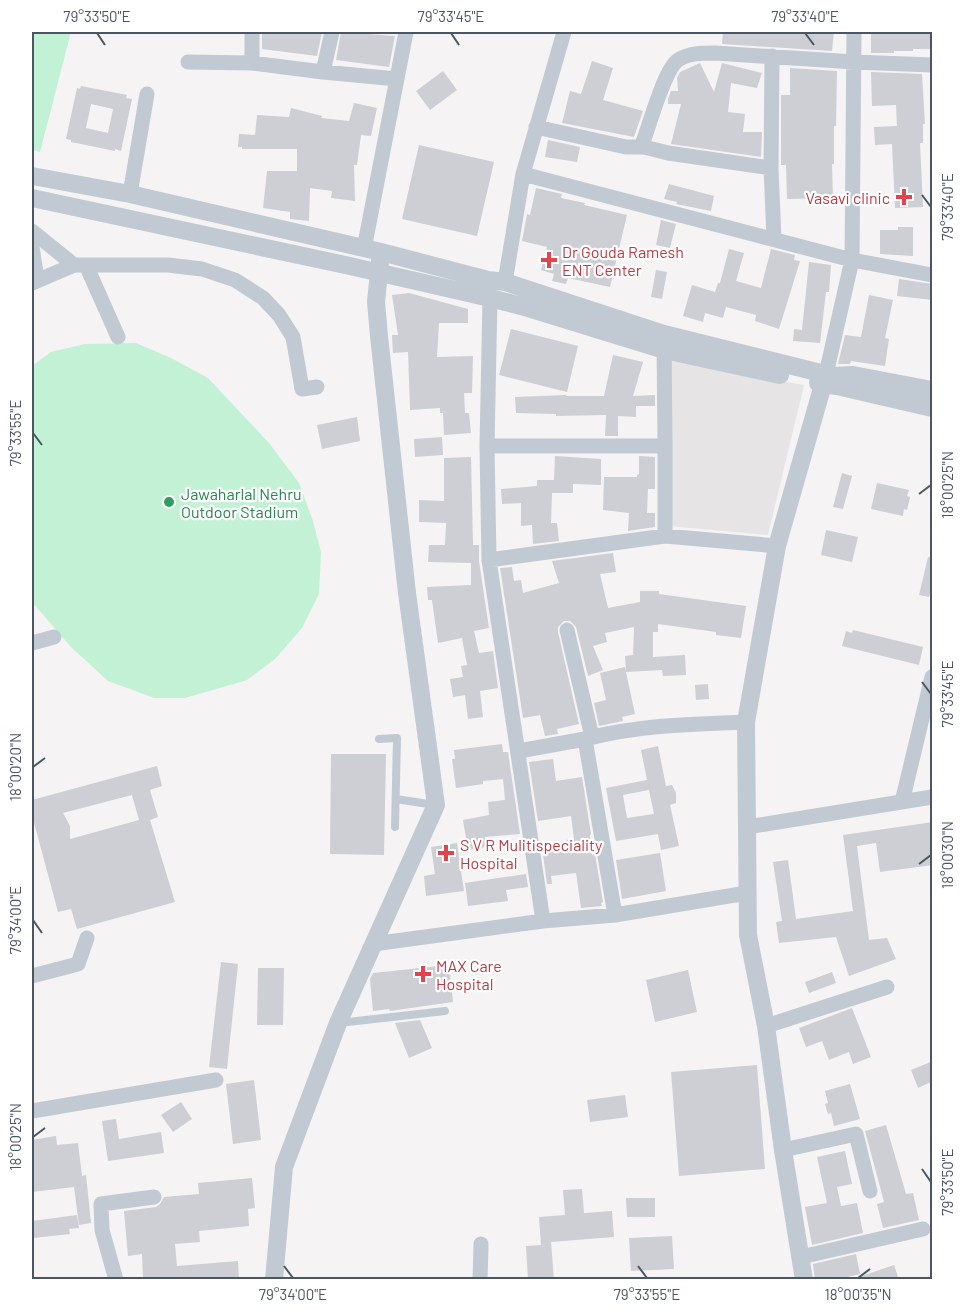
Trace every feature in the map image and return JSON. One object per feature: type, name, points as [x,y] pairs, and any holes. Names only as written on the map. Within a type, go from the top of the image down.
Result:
[{"type":"street","points":[[252,32],[252,63]]},
{"type":"street","points":[[323,72],[332,32]]},
{"type":"street","points":[[274,1280],[284,1167],[338,1023],[436,805],[407,593],[375,302],[378,273],[373,250],[406,32]]},
{"type":"street","points":[[505,282],[523,174],[564,32]]},
{"type":"street","points":[[804,1280],[766,1026],[748,935],[746,722],[777,546],[825,379],[852,260],[854,32]]},
{"type":"street","points":[[644,147],[643,142],[670,68],[678,60],[693,53],[933,64]]},
{"type":"street","points":[[772,56],[771,168],[774,239]]},
{"type":"street","points":[[188,62],[252,63],[398,79]]},
{"type":"street","points":[[130,194],[147,94]]},
{"type":"street","points":[[537,127],[626,147],[644,147],[668,153],[771,168]]},
{"type":"street","points":[[523,174],[852,260],[933,275]]},
{"type":"street","points":[[32,176],[130,194],[373,250],[488,280],[505,282],[664,342]]},
{"type":"street","points":[[32,198],[490,298],[664,342],[825,379],[837,386],[933,408]]},
{"type":"street","points":[[32,230],[32,236]]},
{"type":"street","points":[[32,230],[80,265],[118,337]]},
{"type":"street","points":[[32,247],[34,281],[80,265],[168,265],[202,269],[235,280],[263,298],[279,315],[293,337],[302,388],[317,387]]},
{"type":"street","points":[[490,298],[487,446],[489,560],[543,921]]},
{"type":"street","points":[[664,342],[665,536]]},
{"type":"street","points":[[825,379],[833,376],[853,375],[933,390]]},
{"type":"street","points":[[487,446],[665,446]]},
{"type":"street","points":[[489,560],[665,536],[777,546]]},
{"type":"street","points":[[567,630],[588,738],[615,915]]},
{"type":"street","points":[[32,643],[54,637]]},
{"type":"street","points":[[902,801],[933,677]]},
{"type":"street","points":[[519,751],[613,731],[662,725],[746,722]]},
{"type":"street","points":[[747,827],[933,797]]},
{"type":"street","points":[[373,944],[543,921],[615,915],[747,893]]},
{"type":"street","points":[[32,976],[78,964],[87,938]]},
{"type":"street","points":[[766,1026],[887,987]]},
{"type":"street","points":[[32,1112],[216,1080]]},
{"type":"street","points":[[783,1150],[856,1134],[870,1191]]},
{"type":"street","points":[[116,1280],[102,1230],[101,1204],[154,1197]]},
{"type":"street","points":[[801,1257],[923,1229]]},
{"type":"street","points":[[480,1280],[481,1244]]},
{"type":"lane","points":[[379,739],[397,738],[395,827]]},
{"type":"lane","points":[[396,799],[436,805]]},
{"type":"lane","points":[[338,1023],[445,1011]]},
{"type":"shaded area","points":[[671,361],[804,385],[768,535],[669,526]]},
{"type":"green space","points":[[32,32],[71,32],[40,152],[32,150]]},
{"type":"green space","name":"Jawaharlal Nehru Outdoor Stadium","points":[[136,343],[171,358],[208,378],[269,443],[299,483],[321,552],[319,594],[302,628],[275,659],[247,680],[185,698],[154,698],[108,681],[71,647],[32,602],[32,366],[51,352],[85,344]]},
{"type":"building","points":[[262,32],[322,32],[317,56],[262,49]]},
{"type":"building","points":[[341,32],[395,36],[389,67],[336,60]]},
{"type":"building","points":[[723,32],[834,32],[832,51],[722,44]]},
{"type":"building","points":[[871,32],[932,32],[931,49],[871,53]]},
{"type":"building","points":[[592,61],[613,68],[603,100],[643,111],[634,137],[562,123],[570,91],[581,94]]},
{"type":"building","points":[[700,63],[714,92],[722,63],[762,73],[757,88],[731,83],[728,112],[745,114],[743,132],[762,132],[761,157],[671,144],[681,104],[668,104],[668,99],[671,91],[678,91],[677,78],[680,72]]},
{"type":"building","points":[[790,68],[837,71],[834,164],[832,164],[833,198],[787,199],[786,165],[781,165],[781,95],[790,95]]},
{"type":"building","points":[[443,71],[457,90],[430,110],[416,91]]},
{"type":"building","points":[[871,72],[922,74],[925,124],[923,124],[923,143],[920,143],[923,207],[895,208],[892,144],[875,145],[874,127],[897,126],[896,105],[872,106]]},
{"type":"building","points":[[81,86],[127,95],[126,98],[132,99],[121,151],[71,142],[66,139],[77,88],[80,89]],"holes":[[[91,104],[113,109],[108,133],[86,128]]]},
{"type":"building","points":[[354,103],[377,108],[371,136],[361,135],[357,165],[354,165],[355,201],[331,198],[332,191],[310,188],[309,221],[290,219],[290,212],[263,208],[267,171],[297,171],[297,149],[242,149],[238,147],[239,134],[255,135],[257,115],[289,117],[291,108],[322,116],[321,118],[349,121]]},
{"type":"building","points":[[548,140],[580,147],[577,162],[545,157]]},
{"type":"building","points":[[419,145],[494,162],[477,236],[402,219]]},
{"type":"building","points":[[669,184],[714,196],[711,211],[676,204],[677,202],[664,199]]},
{"type":"building","points":[[536,188],[562,194],[561,198],[585,203],[584,205],[627,215],[610,287],[568,278],[566,284],[552,281],[554,274],[541,270],[547,247],[522,241],[527,214],[530,215]]},
{"type":"building","points":[[661,220],[676,224],[670,248],[656,245]]},
{"type":"building","points":[[898,227],[913,227],[913,256],[880,254],[880,230],[898,230]]},
{"type":"building","points":[[729,249],[744,253],[736,281],[761,288],[771,249],[795,255],[794,260],[800,261],[779,329],[755,321],[756,315],[726,307],[723,318],[705,313],[703,322],[683,316],[692,285],[715,292],[720,283]]},
{"type":"building","points":[[809,262],[831,265],[820,343],[793,341],[794,329],[802,330]]},
{"type":"building","points":[[656,270],[667,272],[662,299],[651,297]]},
{"type":"building","points":[[899,279],[933,284],[933,300],[897,296]]},
{"type":"building","points":[[409,293],[468,309],[468,323],[439,323],[437,357],[473,356],[472,393],[464,393],[465,413],[469,413],[471,433],[444,435],[443,413],[440,413],[440,408],[410,410],[408,352],[393,353],[392,335],[398,335],[392,295]]},
{"type":"building","points":[[869,295],[893,300],[885,338],[889,339],[885,366],[851,361],[850,364],[838,364],[845,335],[861,337]]},
{"type":"building","points":[[511,329],[578,346],[567,392],[499,375]]},
{"type":"building","points":[[613,355],[643,362],[633,396],[655,395],[655,406],[636,406],[636,417],[618,416],[618,436],[605,436],[606,415],[556,416],[556,414],[516,413],[515,397],[604,396]]},
{"type":"building","points":[[357,417],[360,441],[322,449],[317,425]]},
{"type":"building","points":[[442,437],[443,455],[415,457],[414,439]]},
{"type":"building","points":[[555,456],[601,459],[601,485],[573,484],[573,493],[552,493],[551,523],[557,523],[559,541],[533,544],[532,525],[521,526],[521,503],[502,504],[501,489],[537,486],[537,480],[554,480]]},
{"type":"building","points":[[639,456],[655,457],[655,489],[648,489],[647,513],[655,513],[655,527],[628,531],[629,513],[603,510],[604,477],[637,477]]},
{"type":"building","points":[[471,457],[473,545],[479,545],[479,561],[489,628],[474,631],[479,653],[493,651],[498,688],[480,691],[483,717],[468,719],[465,695],[453,697],[450,679],[463,677],[461,666],[467,665],[462,638],[438,643],[432,600],[428,600],[427,587],[471,585],[471,563],[428,562],[429,545],[445,545],[446,523],[419,522],[419,500],[444,501],[444,458]]},
{"type":"building","points":[[842,473],[852,476],[843,509],[833,507]]},
{"type":"building","points":[[877,483],[909,490],[907,510],[904,509],[903,516],[871,509]]},
{"type":"building","points":[[826,530],[858,537],[852,562],[821,555]]},
{"type":"building","points":[[613,553],[616,572],[600,574],[608,608],[640,602],[640,591],[659,591],[659,594],[746,606],[741,638],[658,624],[658,632],[653,632],[653,657],[685,655],[686,675],[663,676],[662,670],[626,672],[625,656],[633,655],[634,627],[605,633],[607,642],[593,646],[603,670],[588,676],[576,627],[570,621],[564,621],[558,627],[558,632],[579,724],[557,729],[558,734],[545,736],[540,715],[523,718],[500,568],[512,567],[514,581],[521,580],[523,593],[559,583],[552,561]]},
{"type":"building","points":[[928,557],[933,557],[933,584],[929,597],[919,595]]},
{"type":"building","points":[[853,630],[923,647],[919,665],[842,646],[846,631],[852,633]]},
{"type":"building","points":[[625,667],[635,714],[622,717],[623,721],[599,726],[594,703],[606,700],[600,673]]},
{"type":"building","points":[[708,684],[709,699],[696,700],[695,685]]},
{"type":"building","points":[[502,744],[503,752],[508,752],[520,834],[485,837],[486,847],[468,850],[463,820],[489,815],[488,802],[505,800],[503,779],[456,788],[452,759],[455,759],[454,750]]},
{"type":"building","points":[[658,746],[666,786],[672,785],[676,793],[676,803],[670,805],[679,846],[661,850],[658,834],[616,841],[606,788],[647,780],[641,750]],"holes":[[[649,790],[654,814],[627,818],[623,795]]]},
{"type":"building","points":[[331,754],[386,754],[384,855],[330,854]]},
{"type":"building","points":[[553,759],[556,781],[582,777],[592,855],[595,854],[602,906],[581,908],[576,873],[551,876],[552,884],[547,884],[542,847],[567,843],[566,840],[574,839],[571,816],[538,821],[529,762]]},
{"type":"building","points":[[157,766],[162,786],[150,790],[158,817],[150,820],[175,902],[77,929],[71,909],[58,912],[32,815],[32,800]],"holes":[[[132,795],[139,820],[70,839],[70,826],[63,813]]]},
{"type":"building","points":[[933,822],[933,865],[880,872],[876,843],[857,846],[869,940],[887,938],[896,959],[849,976],[836,937],[779,943],[776,922],[782,921],[773,862],[788,860],[796,919],[853,911],[843,835]]},
{"type":"building","points":[[457,843],[464,891],[426,896],[424,876],[435,874],[431,847]]},
{"type":"building","points":[[660,853],[666,891],[622,899],[616,860]]},
{"type":"building","points":[[526,874],[528,887],[506,890],[508,901],[468,906],[465,883]]},
{"type":"building","points":[[221,962],[238,964],[227,1069],[209,1067]]},
{"type":"building","points":[[449,965],[453,1002],[390,1011],[389,1009],[373,1011],[370,979],[373,973]]},
{"type":"building","points":[[258,968],[284,968],[283,1025],[257,1025]]},
{"type":"building","points":[[688,970],[697,1012],[655,1022],[646,980]]},
{"type":"building","points":[[832,972],[836,983],[809,993],[805,982]]},
{"type":"building","points":[[852,1008],[871,1057],[853,1064],[849,1052],[829,1060],[822,1041],[806,1047],[799,1028]]},
{"type":"building","points":[[420,1020],[432,1048],[409,1058],[395,1023]]},
{"type":"building","points":[[933,1061],[933,1081],[918,1088],[911,1070]]},
{"type":"building","points":[[757,1065],[765,1169],[679,1176],[671,1072]]},
{"type":"building","points":[[254,1080],[261,1140],[233,1144],[226,1084]]},
{"type":"building","points":[[850,1084],[860,1119],[834,1126],[831,1113],[828,1114],[825,1104],[828,1103],[825,1091]]},
{"type":"building","points":[[625,1095],[628,1117],[590,1122],[587,1100]]},
{"type":"building","points":[[181,1102],[192,1119],[173,1132],[161,1115]]},
{"type":"building","points":[[116,1119],[119,1139],[161,1132],[164,1153],[108,1161],[102,1121]]},
{"type":"building","points":[[886,1125],[906,1194],[913,1193],[919,1220],[883,1228],[877,1204],[884,1202],[865,1131]]},
{"type":"building","points":[[56,1136],[57,1145],[78,1143],[82,1176],[86,1175],[91,1223],[79,1225],[74,1187],[32,1192],[32,1140]]},
{"type":"building","points":[[845,1151],[852,1184],[837,1187],[841,1206],[857,1203],[863,1233],[812,1245],[805,1207],[827,1203],[817,1157]]},
{"type":"building","points":[[252,1178],[255,1208],[248,1209],[249,1226],[199,1231],[200,1242],[175,1244],[177,1266],[238,1261],[239,1280],[143,1280],[142,1254],[128,1256],[124,1211],[156,1207],[164,1197],[199,1194],[198,1183]]},
{"type":"building","points":[[582,1189],[584,1213],[612,1211],[614,1237],[551,1242],[554,1280],[528,1280],[526,1246],[541,1245],[539,1217],[565,1215],[563,1190]]},
{"type":"building","points":[[626,1198],[655,1198],[655,1217],[627,1217]]},
{"type":"building","points":[[77,1215],[79,1228],[69,1229],[70,1234],[33,1238],[32,1221]]},
{"type":"building","points":[[672,1236],[674,1269],[631,1271],[629,1238]]},
{"type":"building","points":[[856,1254],[860,1274],[835,1280],[815,1280],[813,1264]]},
{"type":"building","points":[[894,1265],[899,1280],[857,1280],[856,1278]]},
{"type":"place","name":"Vasavi clinic","points":[[904,197]]},
{"type":"place","name":"Dr Gouda Ramesh ENT Center","points":[[549,260]]},
{"type":"place","name":"Jawaharlal Nehru Outdoor Stadium","points":[[169,502]]},
{"type":"place","name":"S V R Mulitispeciality Hospital","points":[[446,853]]},
{"type":"place","name":"MAX Care Hospital","points":[[423,974]]}]
